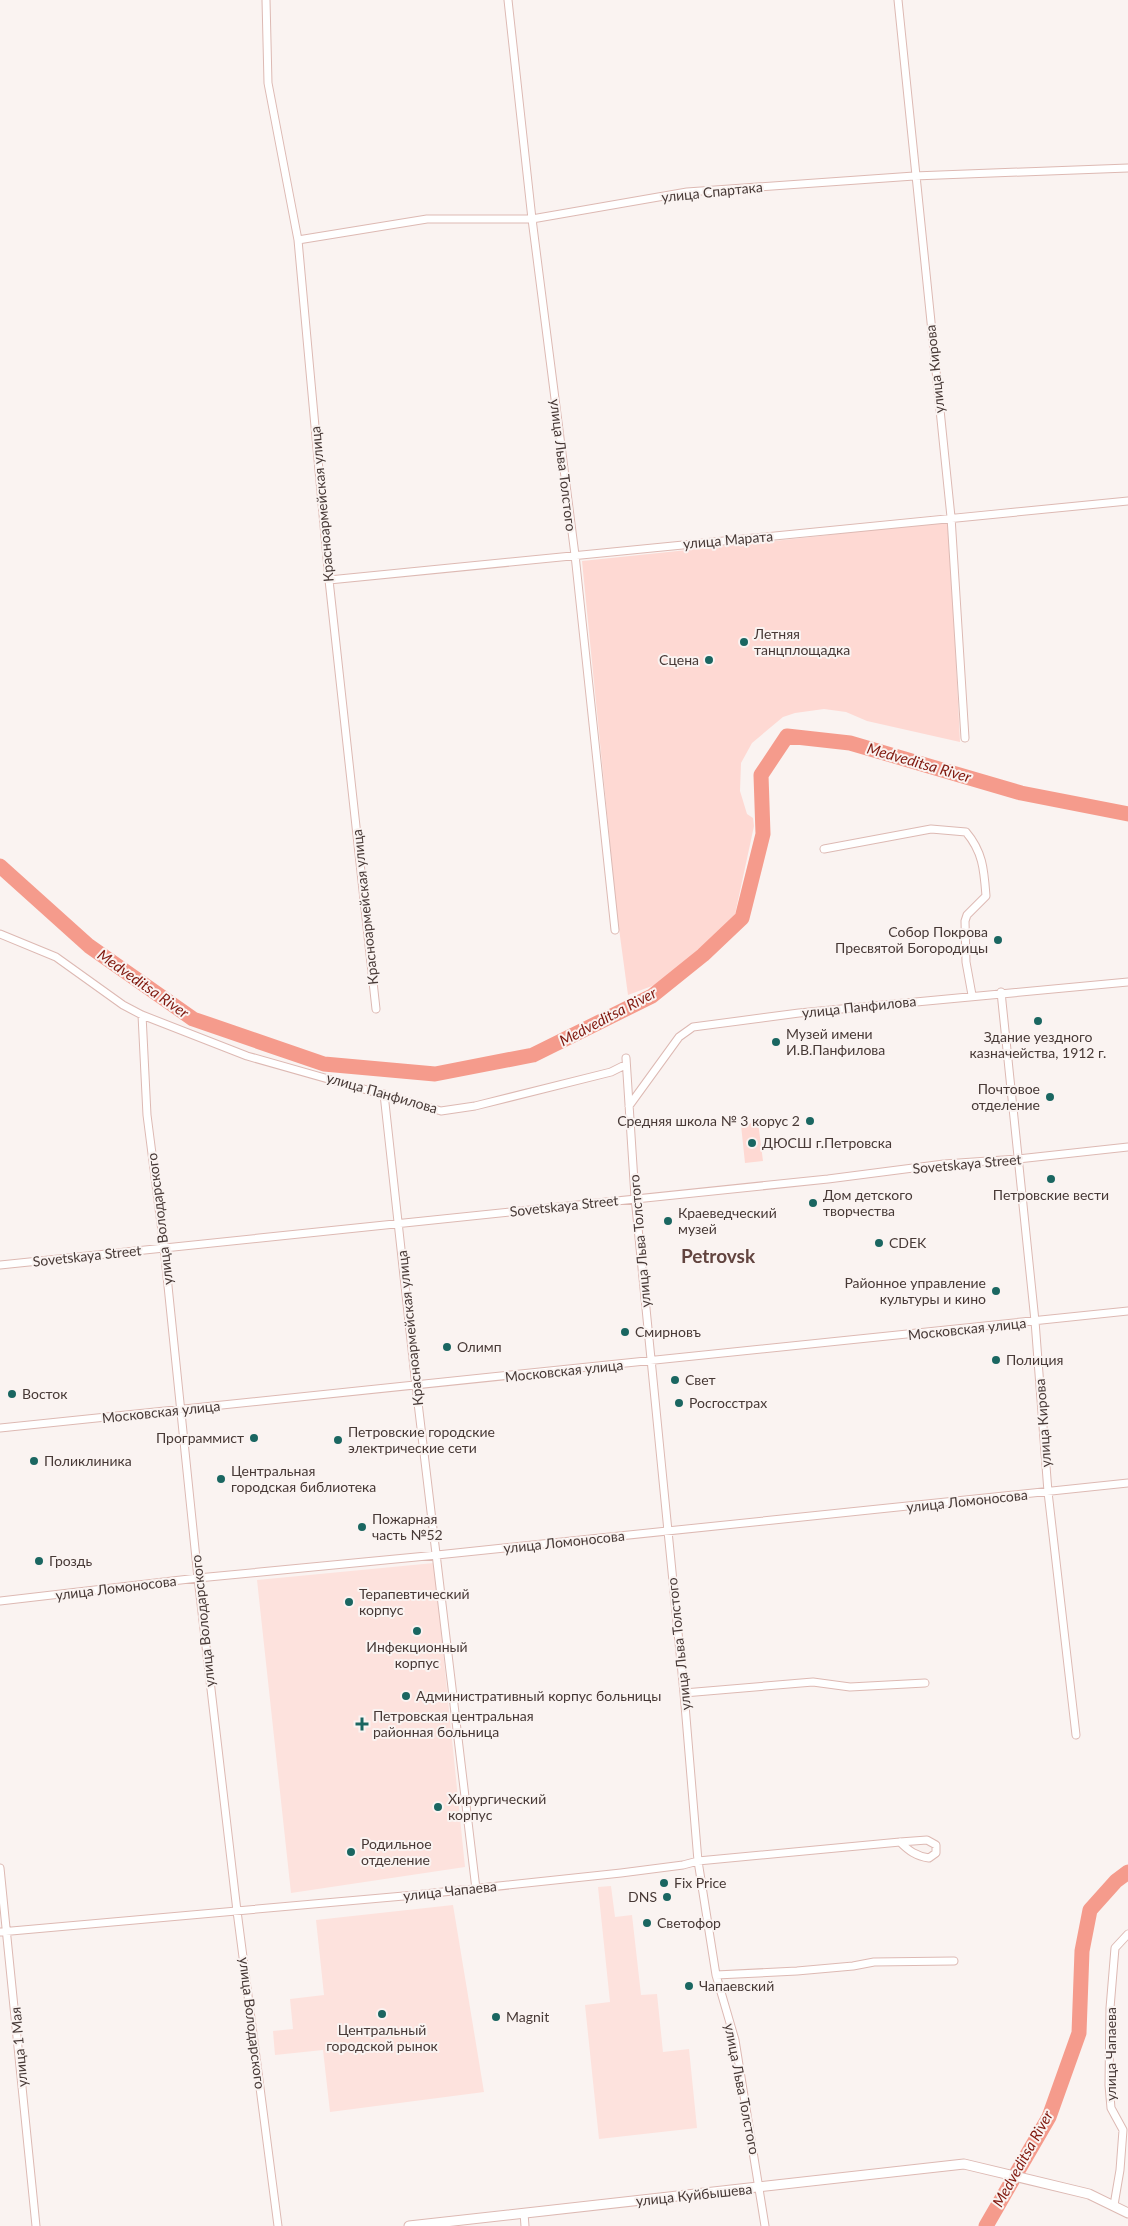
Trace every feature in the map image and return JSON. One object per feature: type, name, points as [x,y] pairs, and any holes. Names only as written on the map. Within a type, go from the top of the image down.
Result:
[{"type":"street","name":"Красноармейская улица","points":[[266,0],[268,83],[298,240],[329,580],[376,1009]]},
{"type":"street","name":"улица Льва Толстого","points":[[508,0],[532,219],[575,554],[616,930]]},
{"type":"street","name":"улица Кирова","points":[[898,0],[914,176],[951,517],[966,738]]},
{"type":"street","name":"улица Спартака","points":[[298,240],[427,219],[532,219],[687,192],[914,176],[1128,168]]},
{"type":"street","name":"улица Марата","points":[[329,580],[575,554],[1128,501]]},
{"type":"street","points":[[824,849],[931,829],[966,832],[977,845],[985,874],[986,896],[967,915],[965,921],[966,962],[972,996]]},
{"type":"street","name":"улица Панфилова","points":[[0,934],[56,957],[123,1005],[142,1015],[248,1056],[441,1111],[475,1106],[611,1072],[625,1061]]},
{"type":"street","name":"улица Панфилова","points":[[629,1106],[679,1037],[693,1027],[799,1013],[1001,992],[1128,982]]},
{"type":"street","name":"улица Кирова","points":[[1001,992],[1035,1321],[1048,1492],[1076,1734]]},
{"type":"street","name":"улица Володарского","points":[[142,1015],[147,1115],[164,1247],[198,1578],[237,1911],[278,2226]]},
{"type":"street","name":"улица Льва Толстого","points":[[625,1061],[635,1197],[684,1693],[698,1861],[716,1975],[735,2040],[765,2226]]},
{"type":"street","name":"Красноармейская улица","points":[[384,1094],[400,1223],[416,1386],[476,1889]]},
{"type":"street","name":"Sovetskaya Street","points":[[0,1265],[635,1197],[828,1179],[944,1164],[1018,1160],[1128,1147]]},
{"type":"street","name":"Московская улица","points":[[0,1428],[652,1362],[1128,1311]]},
{"type":"street","name":"улица Ломоносова","points":[[0,1601],[198,1578],[667,1532],[1128,1483]]},
{"type":"street","points":[[684,1693],[813,1682],[850,1687],[925,1683]]},
{"type":"street","name":"улица Чапаева","points":[[4,1932],[476,1889],[674,1866],[698,1861],[900,1842],[927,1840],[936,1845],[936,1853],[929,1858],[919,1856],[909,1851],[900,1842]]},
{"type":"street","name":"улица 1 Мая","points":[[0,1868],[4,1932],[36,2226]]},
{"type":"street","name":"улица Чапаева","points":[[1114,2205],[1126,2128],[1111,2108],[1109,2085],[1110,2018],[1115,1948],[1128,1934]]},
{"type":"street","points":[[716,1975],[806,1970],[853,1966],[874,1962],[954,1961]]},
{"type":"street","name":"улица Куйбышева","points":[[409,2226],[964,2164],[979,2166],[1089,2194],[1128,2213]]},
{"type":"street","points":[[524,2212],[525,2226]]},
{"type":"shaded area","points":[[949,519],[960,742],[867,721],[846,712],[824,709],[795,713],[783,717],[752,743],[741,763],[740,791],[747,814],[753,818],[754,826],[734,919],[660,983],[628,995],[617,914],[582,561],[821,536]]},
{"type":"shaded area","name":"ДЮСШ г.Петровска","points":[[758,1122],[763,1161],[745,1163],[741,1125]]},
{"type":"shaded area","name":"Петровская центральная районная больница","points":[[434,1563],[465,1867],[291,1893],[257,1580]]},
{"type":"shaded area","points":[[611,1886],[615,1917],[632,1915],[641,1995],[657,1994],[663,2052],[689,2049],[697,2128],[599,2139],[585,2005],[610,2002],[598,1887]]},
{"type":"shaded area","name":"Центральный городской рынок","points":[[453,1905],[484,2092],[330,2112],[323,2050],[275,2055],[273,2031],[293,2029],[290,1999],[324,1995],[316,1920]]},
{"type":"waterway","name":"Medveditsa River","points":[[0,866],[89,946],[193,1019],[324,1064],[435,1074],[533,1055],[652,996],[703,955],[742,918],[763,834],[761,775],[787,736],[850,743],[1021,793],[1128,814]]},
{"type":"waterway","name":"Medveditsa River","points":[[986,2226],[1049,2117],[1079,2033],[1082,1951],[1090,1910],[1116,1881],[1128,1872]]},
{"type":"place","name":"Летняя танцплощадка","points":[[744,642]]},
{"type":"place","name":"Сцена","points":[[709,660]]},
{"type":"place","name":"Собор Покрова Пресвятой Богородицы","points":[[998,940]]},
{"type":"place","name":"Здание уездного казначейства, 1912 г.","points":[[1038,1021]]},
{"type":"place","name":"Музей имени И.В.Панфилова","points":[[776,1042]]},
{"type":"place","name":"Почтовое отделение","points":[[1050,1097]]},
{"type":"place","name":"Средняя школа № 3 корус 2","points":[[810,1121]]},
{"type":"place","name":"ДЮСШ г.Петровска","points":[[752,1143]]},
{"type":"place","name":"Петровские вести","points":[[1051,1179]]},
{"type":"place","name":"Дом детского творчества","points":[[813,1203]]},
{"type":"place","name":"Краеведческий музей","points":[[668,1221]]},
{"type":"place","name":"CDEK","points":[[879,1243]]},
{"type":"place","name":"Районное управление культуры и кино","points":[[996,1291]]},
{"type":"place","name":"Смирновъ","points":[[625,1332]]},
{"type":"place","name":"Олимп","points":[[447,1347]]},
{"type":"place","name":"Полиция","points":[[996,1360]]},
{"type":"place","name":"Свет","points":[[675,1380]]},
{"type":"place","name":"Восток","points":[[12,1394]]},
{"type":"place","name":"Росгосстрах","points":[[679,1403]]},
{"type":"place","name":"Программист","points":[[254,1438]]},
{"type":"place","name":"Петровские городские электрические сети","points":[[338,1440]]},
{"type":"place","name":"Поликлиника","points":[[34,1461]]},
{"type":"place","name":"Центральная городская библиотека","points":[[221,1479]]},
{"type":"place","name":"Пожарная часть №52","points":[[362,1527]]},
{"type":"place","name":"Гроздь","points":[[39,1561]]},
{"type":"place","name":"Терапевтический корпус","points":[[349,1602]]},
{"type":"place","name":"Инфекционный корпус","points":[[417,1631]]},
{"type":"place","name":"Административный корпус больницы","points":[[406,1696]]},
{"type":"place","name":"Петровская центральная районная больница","points":[[362,1724]]},
{"type":"place","name":"Хирургический корпус","points":[[438,1807]]},
{"type":"place","name":"Родильное отделение","points":[[351,1852]]},
{"type":"place","name":"Fix Price","points":[[664,1883]]},
{"type":"place","name":"DNS","points":[[667,1897]]},
{"type":"place","name":"Светофор","points":[[647,1923]]},
{"type":"place","name":"Чапаевский","points":[[689,1986]]},
{"type":"place","name":"Центральный городской рынок","points":[[382,2014]]},
{"type":"place","name":"Magnit","points":[[496,2017]]},
{"type":"district","name":"Petrovsk","points":[[718,1256]]}]
